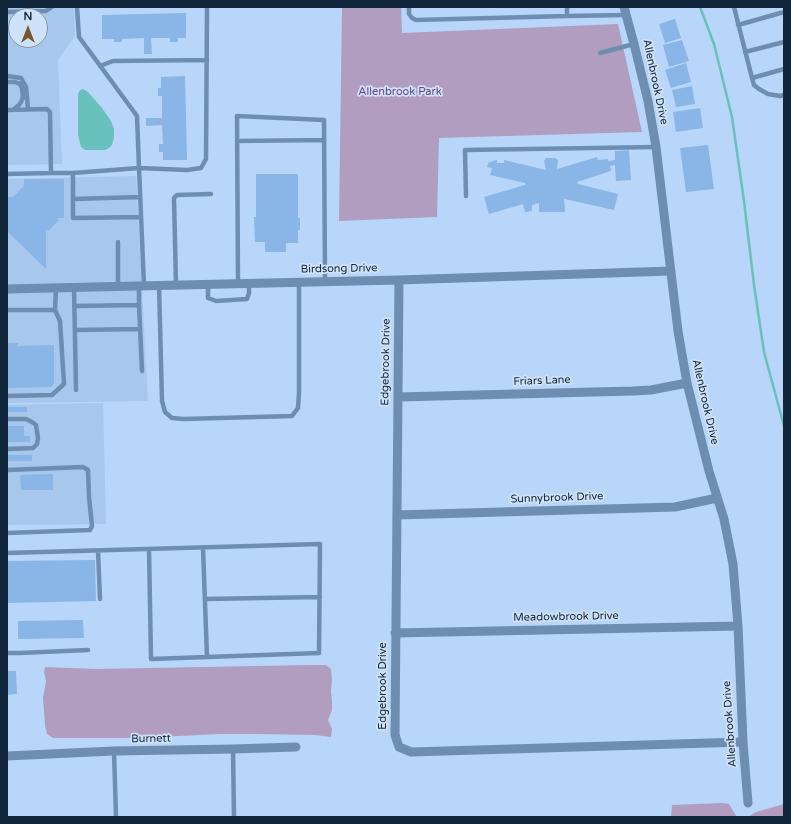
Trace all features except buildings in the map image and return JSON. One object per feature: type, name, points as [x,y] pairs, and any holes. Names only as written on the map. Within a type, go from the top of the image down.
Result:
[{"type":"street","name":"Allenbrook Drive","points":[[625,11],[648,101],[656,147],[678,331],[687,383],[709,471],[724,519],[733,564],[748,804]]},
{"type":"street","name":"Birdsong Drive","points":[[7,289],[399,280],[671,271]]},
{"type":"street","name":"Edgebrook Drive","points":[[399,280],[395,633],[395,736],[399,747],[411,752],[743,742]]},
{"type":"street","name":"Friars Lane","points":[[398,397],[634,391],[652,390],[687,383]]},
{"type":"street","name":"Sunnybrook Drive","points":[[397,515],[675,507],[717,498]]},
{"type":"street","name":"Meadowbrook Drive","points":[[395,633],[738,626]]},
{"type":"street","name":"Burnett","points":[[7,756],[114,751],[296,747]]},
{"type":"lane","points":[[7,12],[46,12],[52,7]]},
{"type":"lane","points":[[77,7],[78,38],[137,116],[141,217],[141,286],[139,305],[142,371]]},
{"type":"lane","points":[[7,174],[73,173],[139,168],[187,170],[201,168],[206,159],[208,7]]},
{"type":"lane","points":[[409,7],[409,14],[416,20],[567,16],[625,11]]},
{"type":"lane","points":[[567,7],[567,16]]},
{"type":"lane","points":[[734,7],[754,85],[759,90],[768,94],[780,96],[784,95]]},
{"type":"lane","points":[[738,25],[784,12]]},
{"type":"lane","points":[[745,52],[784,42]]},
{"type":"lane","points":[[600,53],[634,44]]},
{"type":"lane","points":[[100,66],[113,61],[207,60]]},
{"type":"lane","points":[[752,78],[784,69]]},
{"type":"lane","points":[[7,76],[21,78],[26,87],[28,109]]},
{"type":"lane","points":[[7,82],[15,82],[20,84],[22,88],[22,102],[13,110]]},
{"type":"lane","points":[[7,110],[47,109],[50,112],[51,173]]},
{"type":"lane","points":[[238,283],[237,116],[324,120],[325,281]]},
{"type":"lane","points":[[237,141],[324,140]]},
{"type":"lane","points":[[466,196],[465,150],[656,147]]},
{"type":"lane","points":[[73,173],[73,218],[141,217]]},
{"type":"lane","points":[[176,285],[174,198],[177,195],[211,194]]},
{"type":"lane","points":[[73,199],[140,197]]},
{"type":"lane","points":[[118,242],[118,286]]},
{"type":"lane","points":[[159,286],[162,401],[165,412],[172,418],[183,419],[292,416],[298,408],[299,393],[299,282]]},
{"type":"lane","points":[[208,284],[208,298],[216,301],[246,299],[249,293],[248,283]]},
{"type":"lane","points":[[7,396],[52,395],[64,384],[60,321],[55,310],[56,287]]},
{"type":"lane","points":[[74,287],[76,390]]},
{"type":"lane","points":[[74,306],[139,305]]},
{"type":"lane","points":[[7,310],[55,310]]},
{"type":"lane","points":[[75,330],[140,329]]},
{"type":"lane","points":[[7,419],[26,419],[32,422],[36,425],[38,438],[37,444],[33,448],[7,449]]},
{"type":"lane","points":[[7,470],[83,467],[88,470],[92,526],[90,530],[7,533]]},
{"type":"lane","points":[[7,553],[320,544],[319,653],[151,659],[149,549]]},
{"type":"lane","points":[[203,548],[207,657]]},
{"type":"lane","points":[[98,550],[100,599]]},
{"type":"lane","points":[[205,600],[320,597]]},
{"type":"lane","points":[[7,653],[20,654],[88,650]]},
{"type":"lane","points":[[233,749],[234,817]]},
{"type":"lane","points":[[114,751],[116,817]]},
{"type":"shaded area","points":[[7,7],[74,7],[75,36],[58,60],[62,164],[7,165]]},
{"type":"shaded area","points":[[83,89],[88,92],[102,108],[111,121],[114,129],[112,145],[105,150],[85,150],[81,147],[78,135],[78,94],[80,90]]},
{"type":"shaded area","points":[[136,176],[148,401],[7,403],[7,179]]},
{"type":"shaded area","points":[[103,403],[106,524],[7,525],[7,405]]},
{"type":"green space","name":"Allenbrook Park","points":[[342,7],[401,7],[402,33],[618,24],[642,132],[439,138],[437,217],[339,221]]},
{"type":"green space","points":[[326,665],[331,669],[332,680],[332,710],[328,720],[332,729],[331,737],[315,735],[220,734],[136,738],[53,738],[47,734],[43,698],[46,681],[44,672],[45,667],[96,669]]},
{"type":"green space","points":[[729,804],[737,817],[671,817],[672,805]]},
{"type":"green space","points":[[784,804],[784,817],[748,817],[756,812]]},
{"type":"waterway","points":[[700,7],[714,44],[732,117],[764,352],[784,426]]}]
